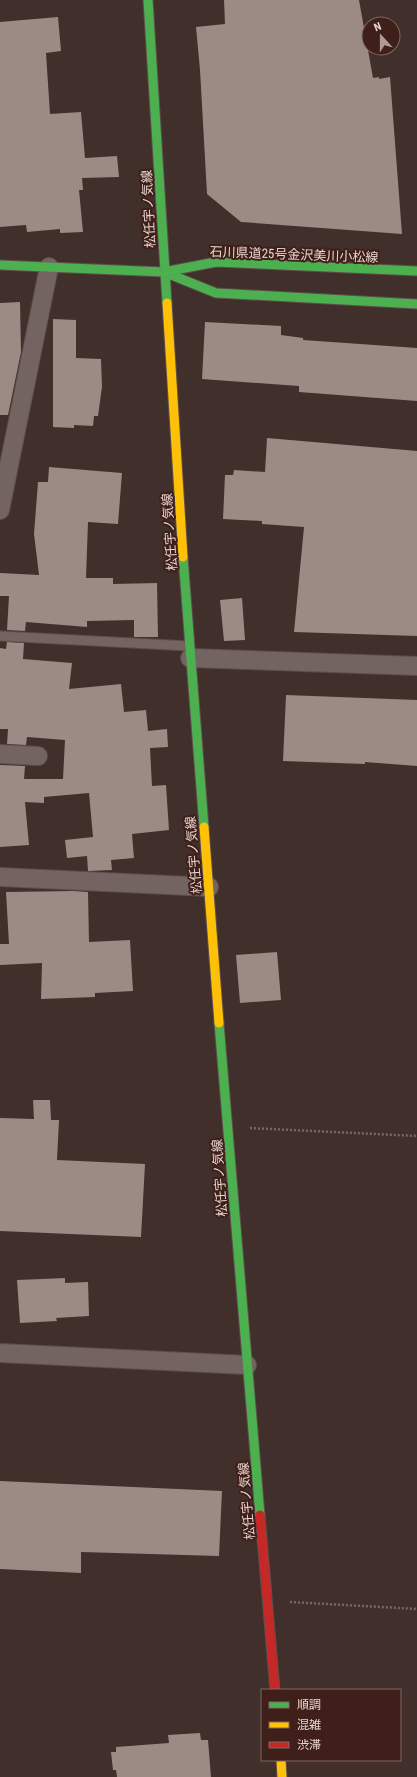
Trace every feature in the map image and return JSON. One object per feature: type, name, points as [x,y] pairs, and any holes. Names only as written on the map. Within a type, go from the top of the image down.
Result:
[{"type":"main road","name":"松任宇ノ気線","points":[[148,0],[164,272],[190,652],[247,1365],[275,1689]]},
{"type":"main road","name":"石川県道25号金沢美川小松線","points":[[164,272],[216,262],[417,270]]},
{"type":"main road","points":[[0,265],[164,272],[216,293],[417,304]]},
{"type":"main road","points":[[281,1761],[282,1777]]},
{"type":"street","points":[[0,510],[49,267]]},
{"type":"street","points":[[190,652],[417,666]]},
{"type":"street","points":[[0,754],[38,756]]},
{"type":"street","points":[[0,877],[208,887]]},
{"type":"street","points":[[0,1353],[247,1365]]},
{"type":"lane","points":[[0,636],[190,652]]},
{"type":"path","points":[[229,1127],[417,1136]]},
{"type":"path","points":[[268,1601],[417,1609]]},
{"type":"building","points":[[224,0],[359,0],[362,16],[361,56],[369,56],[373,78],[379,77],[379,79],[390,77],[402,234],[241,222],[207,194],[196,27],[225,24]]},
{"type":"building","points":[[58,17],[61,51],[46,53],[50,114],[81,112],[85,158],[117,156],[119,177],[82,178],[83,190],[79,190],[83,232],[60,233],[60,229],[27,232],[26,225],[0,227],[0,22]]},
{"type":"building","points":[[20,302],[21,352],[8,415],[0,415],[0,303]]},
{"type":"building","points":[[53,319],[76,320],[76,358],[101,359],[102,387],[98,416],[94,416],[93,426],[74,425],[74,428],[53,427]]},
{"type":"building","points":[[205,322],[281,326],[281,335],[303,338],[303,340],[417,348],[417,401],[299,392],[299,386],[202,379]]},
{"type":"building","points":[[267,438],[417,451],[417,636],[294,632],[304,527],[262,524],[262,521],[223,519],[225,475],[233,475],[234,470],[265,472]]},
{"type":"building","points":[[49,467],[122,473],[118,524],[88,522],[86,578],[113,578],[113,584],[157,583],[158,637],[134,637],[134,620],[87,621],[87,627],[26,622],[25,631],[7,630],[9,596],[0,596],[0,573],[39,575],[34,534],[38,482],[48,482]]},
{"type":"building","points":[[242,598],[245,640],[224,641],[220,600]]},
{"type":"building","points":[[7,642],[24,643],[23,659],[72,663],[69,689],[121,684],[124,712],[146,710],[148,731],[167,729],[168,747],[150,748],[152,786],[166,785],[169,830],[132,834],[134,858],[111,860],[112,870],[88,871],[87,856],[67,858],[65,840],[93,837],[89,793],[44,797],[44,803],[25,802],[29,845],[0,847],[0,765],[25,766],[24,779],[63,779],[65,740],[27,737],[26,745],[7,744],[8,729],[0,729],[0,648],[6,649]]},
{"type":"building","points":[[286,695],[417,700],[417,766],[365,762],[365,764],[283,761]]},
{"type":"building","points":[[6,892],[88,892],[89,942],[130,940],[133,991],[95,993],[95,997],[41,999],[42,963],[0,965],[0,944],[9,944]]},
{"type":"building","points":[[277,952],[281,1000],[240,1003],[236,955]]},
{"type":"building","points":[[33,1100],[50,1100],[51,1120],[59,1120],[57,1160],[145,1164],[141,1237],[0,1231],[0,1118],[34,1119]]},
{"type":"building","points":[[65,1278],[65,1283],[88,1282],[89,1316],[56,1318],[57,1321],[20,1323],[17,1280]]},
{"type":"building","points":[[0,1481],[222,1491],[219,1556],[81,1552],[81,1573],[0,1569]]},
{"type":"building","points":[[200,1733],[201,1740],[208,1740],[211,1777],[117,1777],[116,1770],[113,1770],[111,1752],[116,1752],[116,1747],[169,1743],[168,1735]]},
{"type":"traffic: fast","points":[[148,0],[167,303]]},
{"type":"traffic: fast","points":[[164,272],[216,262],[417,271]]},
{"type":"traffic: fast","points":[[0,265],[164,272]]},
{"type":"traffic: fast","points":[[164,272],[216,293],[417,304]]},
{"type":"traffic: fast","points":[[183,557],[204,827]]},
{"type":"traffic: fast","points":[[219,1023],[260,1515]]},
{"type":"traffic: slow","points":[[167,303],[183,557]]},
{"type":"traffic: slow","points":[[204,827],[219,1023]]},
{"type":"traffic: slow","points":[[281,1761],[282,1777]]},
{"type":"traffic: jam","points":[[260,1515],[275,1689]]}]
